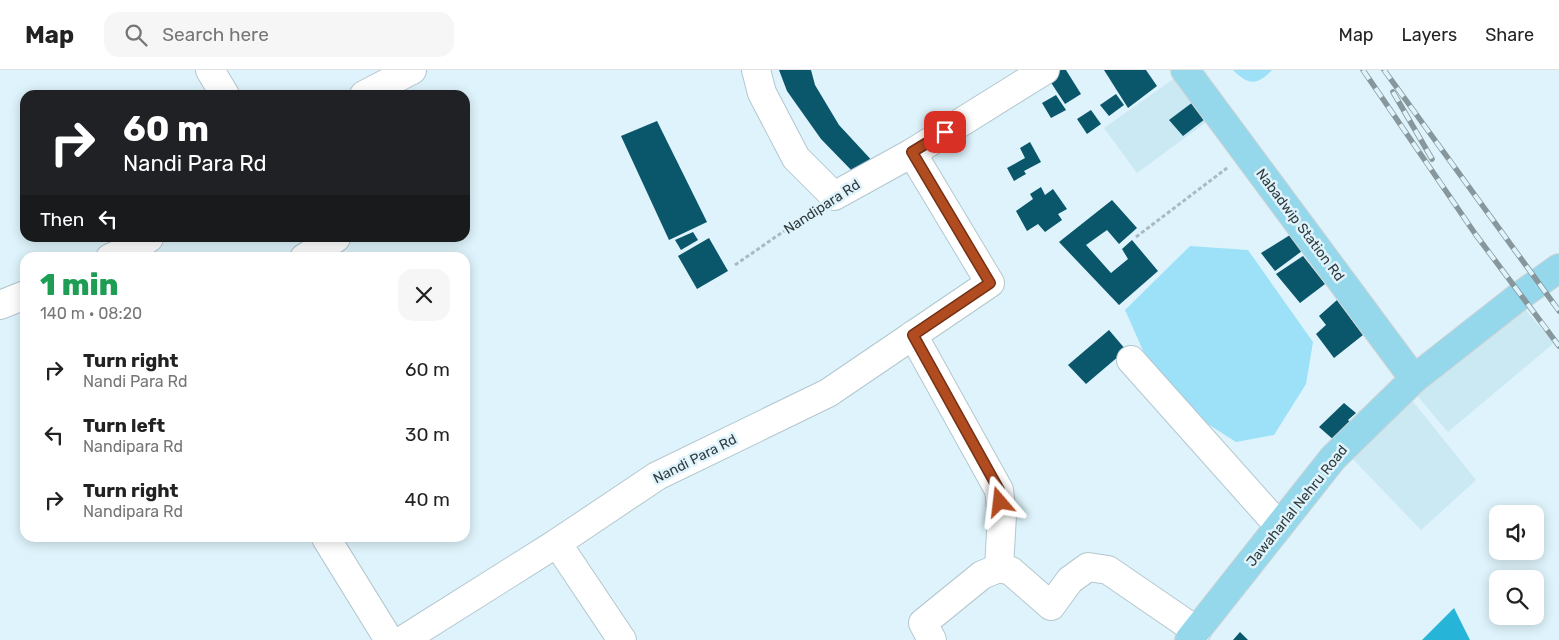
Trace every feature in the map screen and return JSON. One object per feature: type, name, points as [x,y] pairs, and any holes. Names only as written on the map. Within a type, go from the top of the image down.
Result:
[{"type":"main road","name":"Nabadwip Station Rd","points":[[1185,70],[1414,380]]},
{"type":"main road","name":"Jawaharlal Nehru Road","points":[[1193,635],[1333,458],[1414,380],[1521,295],[1559,268]]},
{"type":"street","points":[[210,70],[222,90]]},
{"type":"street","points":[[374,90],[412,70]]},
{"type":"street","points":[[756,70],[762,93],[796,158],[834,196]]},
{"type":"street","name":"Nandipara Rd","points":[[834,196],[912,152],[1046,70]]},
{"type":"street","name":"Nandi Para Rd","points":[[403,640],[557,543],[657,476],[828,393],[990,283],[912,152]]},
{"type":"street","points":[[123,252],[143,242]]},
{"type":"street","points":[[314,252],[330,242]]},
{"type":"street","points":[[0,305],[20,296]]},
{"type":"street","points":[[913,335],[999,490],[1002,515],[999,568]]},
{"type":"street","points":[[1131,360],[1279,526]]},
{"type":"street","points":[[328,542],[389,640]]},
{"type":"street","points":[[557,543],[622,640]]},
{"type":"street","points":[[932,640],[923,623],[982,575],[999,568],[1011,571],[1051,606],[1070,580],[1088,566],[1108,570],[1193,635]]},
{"type":"path","points":[[1136,237],[1232,165]]},
{"type":"path","name":"Nandipara Rd","points":[[735,265],[834,196]]},
{"type":"shaded area","points":[[1233,70],[1272,70],[1262,79],[1252,82],[1243,79]]},
{"type":"shaded area","points":[[1182,73],[1209,120],[1137,173],[1104,128]]},
{"type":"shaded area","points":[[1190,246],[1248,250],[1313,342],[1306,384],[1274,435],[1236,442],[1200,419],[1145,355],[1125,310]]},
{"type":"shaded area","points":[[1522,306],[1554,343],[1448,432],[1414,392]]},
{"type":"shaded area","points":[[1411,399],[1476,480],[1421,530],[1348,454]]},
{"type":"shaded area","points":[[1454,608],[1470,640],[1422,640]]},
{"type":"building","points":[[779,70],[811,70],[815,85],[839,125],[876,165],[855,174],[821,139],[787,91]]},
{"type":"building","points":[[1061,70],[1066,70],[1081,94],[1065,104],[1048,78]]},
{"type":"building","points":[[1104,70],[1146,70],[1157,86],[1128,108]]},
{"type":"building","points":[[1116,94],[1124,105],[1109,116],[1100,105]]},
{"type":"building","points":[[1056,95],[1066,110],[1051,118],[1042,103]]},
{"type":"building","points":[[1197,99],[1209,116],[1183,136],[1169,120]]},
{"type":"building","points":[[1091,110],[1101,124],[1087,134],[1077,119]]},
{"type":"building","points":[[657,121],[707,222],[669,240],[621,136]]},
{"type":"building","points":[[1030,142],[1041,162],[1024,171],[1026,174],[1014,181],[1007,168],[1025,158],[1020,148]]},
{"type":"building","points":[[1041,187],[1045,195],[1053,189],[1067,209],[1058,214],[1062,220],[1045,232],[1038,224],[1027,231],[1016,211],[1033,199],[1030,194]]},
{"type":"building","points":[[1112,200],[1137,228],[1119,244],[1107,230],[1086,245],[1111,273],[1128,259],[1122,249],[1132,240],[1158,271],[1119,305],[1059,242]]},
{"type":"building","points":[[693,232],[698,240],[681,250],[675,240]]},
{"type":"building","points":[[1290,235],[1302,251],[1275,271],[1261,253]]},
{"type":"building","points":[[709,238],[728,271],[697,289],[678,256]]},
{"type":"building","points":[[1303,256],[1325,284],[1300,303],[1276,274]]},
{"type":"building","points":[[1337,300],[1363,335],[1334,358],[1316,334],[1326,325],[1319,316]]},
{"type":"building","points":[[1109,330],[1126,350],[1086,384],[1068,365]]},
{"type":"building","points":[[1344,403],[1356,413],[1348,420],[1352,424],[1335,441],[1319,427]]},
{"type":"building","points":[[1240,632],[1248,640],[1233,640]]},
{"type":"railway","points":[[1363,70],[1476,235],[1559,346]]},
{"type":"railway","points":[[1384,70],[1559,311]]},
{"type":"railway","points":[[1393,92],[1432,159]]},
{"type":"route","points":[[945,132],[912,152],[990,283],[913,335],[999,490],[1000,502]]}]
